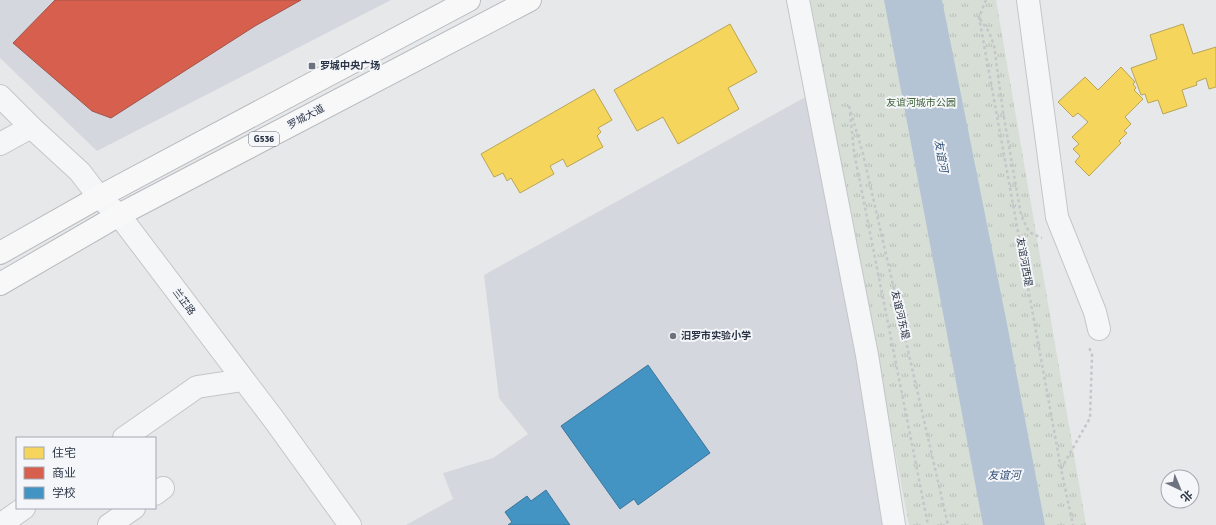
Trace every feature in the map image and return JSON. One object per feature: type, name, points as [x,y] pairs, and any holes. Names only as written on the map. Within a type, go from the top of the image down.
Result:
[{"type":"highway","name":"G536","points":[[0,253],[99,197],[469,0]]},
{"type":"highway","name":"罗城大道","points":[[0,284],[119,215],[530,0]]},
{"type":"street","points":[[798,0],[867,354],[894,525]]},
{"type":"street","points":[[1028,0],[1057,217],[1095,312],[1099,329]]},
{"type":"street","name":"兰芷路","points":[[0,96],[80,172],[99,197],[119,215],[275,422],[350,525]]},
{"type":"street","points":[[0,144],[31,127]]},
{"type":"street","points":[[125,437],[197,387],[243,380]]},
{"type":"street","points":[[0,525],[23,509]]},
{"type":"street","points":[[109,525],[133,509]]},
{"type":"path","name":"友谊河西堤","points":[[986,0],[979,17],[1072,525]]},
{"type":"path","name":"友谊河东堤","points":[[928,525],[854,152],[849,106],[863,154],[948,525]]},
{"type":"shaded area","name":"罗城中央广场","points":[[0,0],[391,0],[97,151],[0,58]]},
{"type":"shaded area","name":"汨罗市实验小学","points":[[811,94],[890,525],[406,525],[453,499],[443,473],[493,458],[528,434],[499,398],[484,275]]},
{"type":"green space","name":"友谊河城市公园","points":[[809,0],[996,0],[1086,525],[909,525]]},
{"type":"water","name":"友谊河","points":[[884,0],[942,0],[1007,324],[1045,525],[983,525]]},
{"type":"building: 住宅","points":[[730,24],[757,72],[728,88],[739,109],[678,144],[663,117],[637,131],[614,90]]},
{"type":"building: 住宅","points":[[1183,24],[1193,54],[1216,47],[1216,87],[1209,89],[1206,78],[1196,82],[1197,85],[1182,90],[1187,106],[1163,114],[1158,100],[1148,103],[1145,94],[1141,95],[1131,68],[1157,59],[1150,35]]},
{"type":"building: 住宅","points":[[1121,67],[1135,82],[1133,84],[1136,88],[1134,90],[1143,99],[1125,117],[1131,124],[1124,131],[1127,133],[1119,141],[1121,143],[1089,176],[1075,162],[1080,156],[1073,149],[1079,144],[1072,137],[1088,122],[1078,113],[1073,117],[1058,102],[1085,77],[1098,90]]},
{"type":"building: 住宅","points":[[594,89],[612,120],[598,128],[601,132],[597,136],[603,147],[567,167],[563,159],[550,166],[554,174],[520,193],[511,178],[507,181],[503,173],[494,177],[481,154]]},
{"type":"building: 商业","points":[[55,0],[301,0],[255,26],[111,118],[92,111],[13,43]]},
{"type":"building: 学校","points":[[648,365],[710,453],[638,505],[634,499],[620,509],[561,426]]},
{"type":"building: 学校","points":[[546,490],[570,525],[508,525],[512,522],[505,512],[527,496],[531,501]]},
{"type":"place","name":"罗城中央广场","points":[[312,66]]},
{"type":"place","name":"汨罗市实验小学","points":[[673,336]]}]
